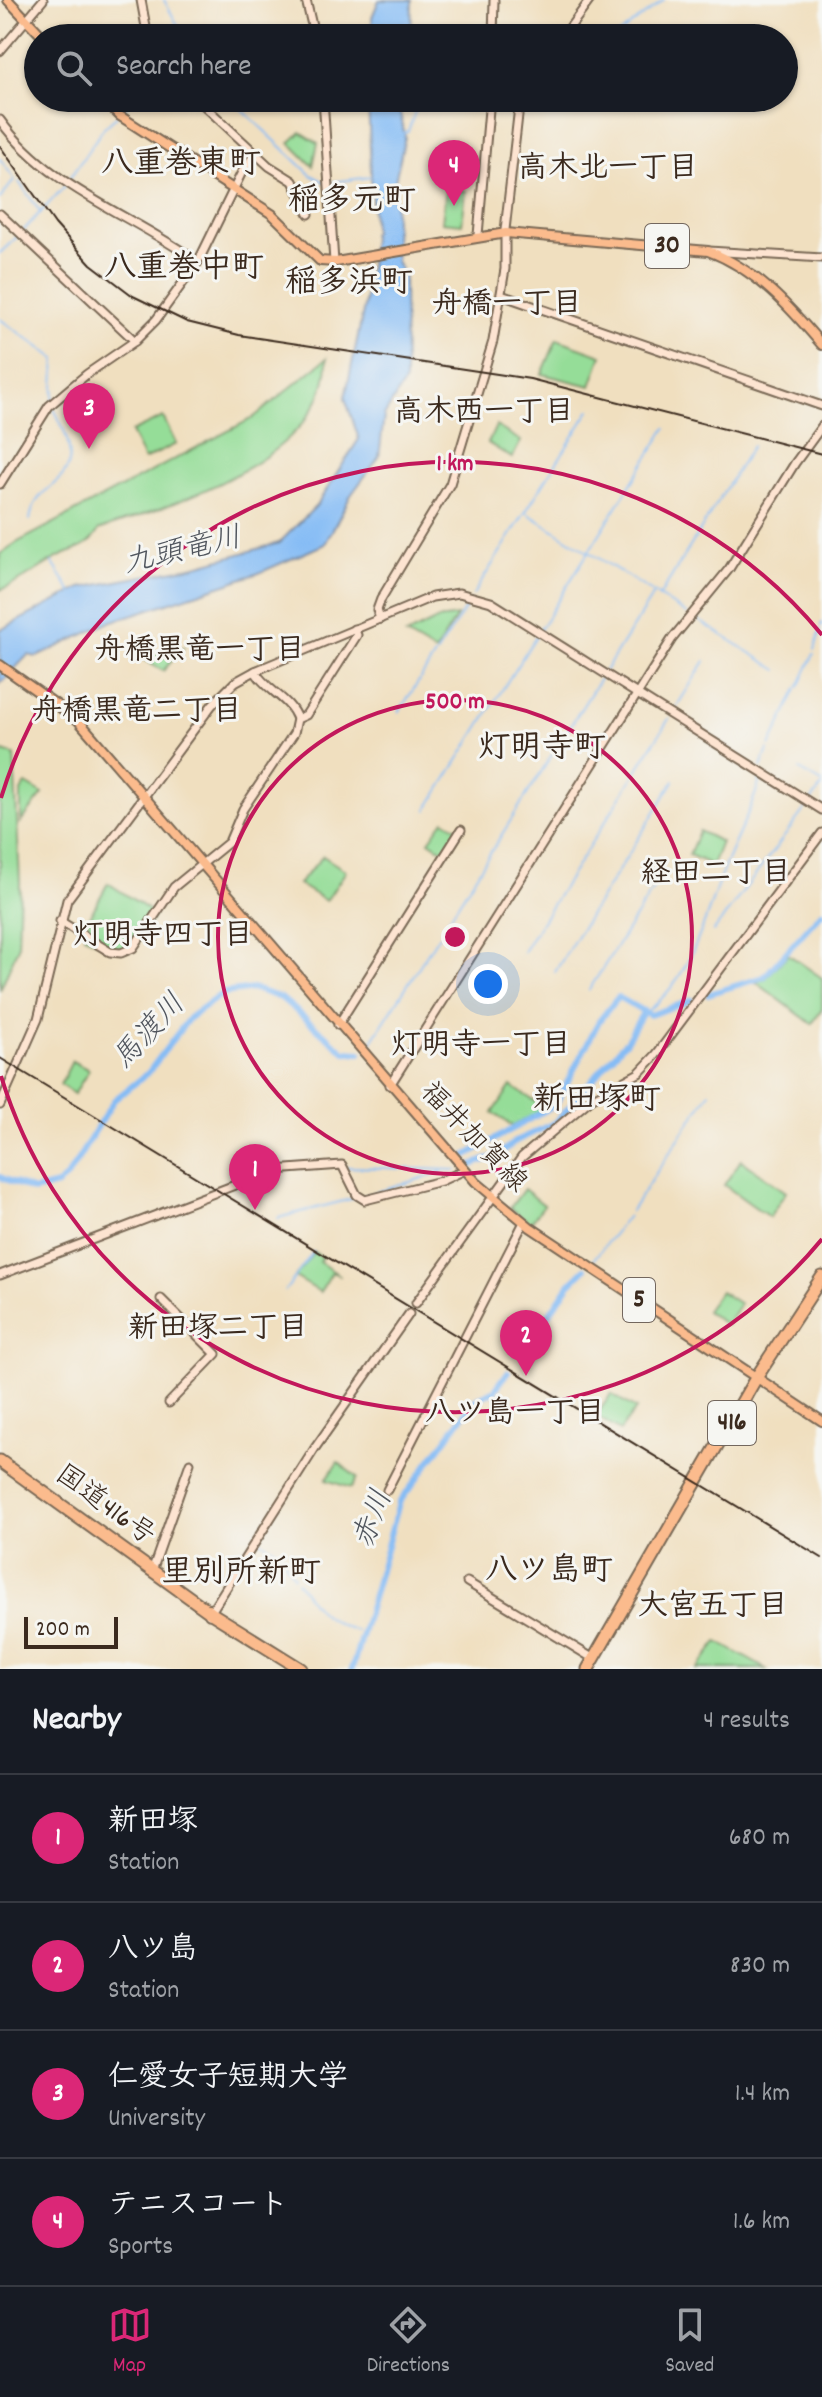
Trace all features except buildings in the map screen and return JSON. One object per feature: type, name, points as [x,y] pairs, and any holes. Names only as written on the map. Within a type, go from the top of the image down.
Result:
[{"type":"highway","name":"416","points":[[591,1664],[756,1378],[822,1277]]},
{"type":"highway","name":"国道416号","points":[[0,1463],[210,1614],[293,1669]]},
{"type":"highway","name":"国道416号","points":[[0,1463],[210,1614],[301,1669]]},
{"type":"main road","points":[[8,0],[31,24]]},
{"type":"main road","points":[[116,112],[281,220],[316,260],[336,262]]},
{"type":"main road","name":"30","points":[[336,262],[506,233],[708,251],[731,260],[781,298],[822,345]]},
{"type":"main road","name":"福井加賀線","points":[[0,663],[68,707],[87,727],[338,1025],[441,1144],[491,1196],[524,1222],[822,1421]]},
{"type":"street","points":[[25,24],[43,0]]},
{"type":"street","points":[[141,0],[145,24]]},
{"type":"street","points":[[306,0],[312,24]]},
{"type":"street","points":[[493,24],[494,0]]},
{"type":"street","points":[[572,24],[590,0]]},
{"type":"street","points":[[0,51],[24,25]]},
{"type":"street","points":[[211,112],[255,154],[293,181],[309,214]]},
{"type":"street","points":[[324,112],[336,262]]},
{"type":"street","points":[[477,236],[489,112]]},
{"type":"street","points":[[380,619],[377,610],[381,599],[456,469],[493,341],[501,295],[519,112]]},
{"type":"street","points":[[0,120],[27,154],[66,183],[161,236],[198,262]]},
{"type":"street","points":[[0,484],[49,406],[87,374],[135,341],[156,320],[198,262],[233,190],[255,154]]},
{"type":"street","points":[[0,214],[135,341]]},
{"type":"street","points":[[708,251],[822,258]]},
{"type":"street","points":[[501,295],[822,406]]},
{"type":"street","points":[[390,1085],[672,639],[729,569],[795,463],[822,426]]},
{"type":"street","points":[[0,1105],[38,1019],[60,921],[75,885],[145,797],[212,705],[235,682],[255,671],[447,593],[481,597],[822,810]]},
{"type":"street","points":[[297,719],[306,715],[357,635],[354,629]]},
{"type":"street","points":[[60,921],[106,950],[116,954],[128,951],[137,944],[174,887],[229,842],[243,809],[294,733],[297,719],[290,706],[268,690],[255,671]]},
{"type":"street","points":[[338,1025],[461,830]]},
{"type":"street","points":[[416,1303],[491,1196],[530,1150],[591,1099],[638,1074],[656,1055],[822,833]]},
{"type":"street","points":[[0,1275],[278,1169],[342,1165],[359,1198],[365,1200],[441,1181],[464,1169]]},
{"type":"street","points":[[387,1490],[524,1222]]},
{"type":"street","points":[[161,1299],[216,1354],[169,1403]]},
{"type":"street","points":[[210,1614],[315,1448],[409,1314]]},
{"type":"street","points":[[152,1571],[190,1463]]},
{"type":"street","points":[[467,1582],[591,1664]]},
{"type":"green space","points":[[301,132],[318,143],[313,166],[290,143]]},
{"type":"green space","points":[[446,189],[466,191],[462,224],[442,222]]},
{"type":"green space","points":[[557,339],[602,355],[591,386],[542,374]]},
{"type":"green space","points":[[327,358],[321,393],[303,423],[276,449],[205,490],[99,530],[84,546],[0,590],[0,554],[253,418]]},
{"type":"green space","points":[[163,417],[176,444],[144,460],[131,432]]},
{"type":"green space","points":[[496,426],[521,441],[512,458],[488,443]]},
{"type":"green space","points":[[457,616],[435,652],[406,635],[439,619]]},
{"type":"green space","points":[[184,647],[163,671],[141,658]]},
{"type":"green space","points":[[0,751],[14,755],[20,883],[18,947],[0,990]]},
{"type":"green space","points":[[26,784],[43,794],[21,822],[21,791]]},
{"type":"green space","points":[[444,820],[461,830],[447,853],[429,841]]},
{"type":"green space","points":[[699,831],[721,842],[712,865],[689,855]]},
{"type":"green space","points":[[323,856],[346,871],[326,901],[298,884]]},
{"type":"green space","points":[[108,883],[155,914],[137,944],[122,951],[84,936],[90,916]]},
{"type":"green space","points":[[788,954],[822,978],[822,1009],[812,1024],[756,982],[765,979]]},
{"type":"green space","points":[[72,1061],[89,1070],[74,1094],[60,1085]]},
{"type":"green space","points":[[511,1086],[545,1108],[513,1126],[493,1113]]},
{"type":"green space","points":[[741,1160],[786,1192],[769,1217],[724,1185]]},
{"type":"green space","points":[[524,1189],[544,1205],[530,1223],[510,1208]]},
{"type":"green space","points":[[314,1252],[322,1257],[319,1262],[341,1276],[332,1272],[320,1292],[295,1277]]},
{"type":"green space","points":[[720,1291],[740,1304],[726,1325],[706,1311]]},
{"type":"green space","points":[[611,1394],[636,1409],[620,1431],[596,1416]]},
{"type":"green space","points":[[338,1462],[357,1478],[351,1488],[326,1480]]},
{"type":"green space","points":[[718,1642],[766,1669],[697,1669]]},
{"type":"water","points":[[379,0],[412,0],[411,24],[372,24]]},
{"type":"water","points":[[369,112],[400,112],[405,137],[394,185],[396,261],[404,277],[405,381],[384,416],[379,457],[351,495],[325,544],[259,573],[110,622],[37,657],[28,655],[0,684],[0,630],[81,588],[196,566],[279,543],[316,506],[359,439],[345,398],[365,302],[373,228]]},
{"type":"waterway","points":[[164,0],[177,24]]},
{"type":"waterway","points":[[632,24],[664,0]]},
{"type":"waterway","points":[[245,112],[311,175],[327,183]]},
{"type":"waterway","points":[[402,134],[408,131],[415,112]]},
{"type":"waterway","points":[[68,181],[102,130],[117,116]]},
{"type":"waterway","points":[[0,159],[13,177]]},
{"type":"waterway","points":[[333,182],[370,177]]},
{"type":"waterway","points":[[0,199],[15,179]]},
{"type":"waterway","points":[[19,182],[41,213]]},
{"type":"waterway","points":[[23,231],[65,186]]},
{"type":"waterway","points":[[0,253],[18,236]]},
{"type":"waterway","points":[[0,319],[56,359],[53,400]]},
{"type":"waterway","points":[[30,520],[35,505],[68,467],[70,454],[53,407]]},
{"type":"waterway","points":[[473,595],[590,410]]},
{"type":"waterway","points":[[427,810],[666,428]]},
{"type":"waterway","points":[[659,597],[752,446]]},
{"type":"waterway","points":[[527,513],[687,614]]},
{"type":"waterway","points":[[52,562],[73,594]]},
{"type":"waterway","points":[[605,671],[653,595]]},
{"type":"waterway","points":[[399,712],[470,601]]},
{"type":"waterway","points":[[693,617],[778,670]]},
{"type":"waterway","points":[[815,650],[820,630]]},
{"type":"waterway","points":[[799,687],[814,654]]},
{"type":"waterway","points":[[672,714],[705,661]]},
{"type":"waterway","points":[[441,931],[601,677]]},
{"type":"waterway","points":[[770,746],[797,689]]},
{"type":"waterway","points":[[633,777],[670,717]]},
{"type":"waterway","points":[[761,767],[768,750]]},
{"type":"waterway","points":[[800,770],[822,783]]},
{"type":"waterway","points":[[646,1012],[662,998],[686,965],[761,776]]},
{"type":"waterway","points":[[596,836],[632,779]]},
{"type":"waterway","points":[[628,855],[674,781]]},
{"type":"waterway","points":[[811,801],[822,786]]},
{"type":"waterway","points":[[713,932],[807,806]]},
{"type":"waterway","points":[[561,891],[595,837]]},
{"type":"waterway","points":[[593,910],[627,857]]},
{"type":"waterway","points":[[589,990],[660,878]]},
{"type":"waterway","points":[[523,952],[560,892]]},
{"type":"waterway","points":[[555,972],[592,911]]},
{"type":"waterway","name":"馬渡川","points":[[708,994],[764,977],[822,912]]},
{"type":"waterway","points":[[367,1049],[439,935]]},
{"type":"waterway","name":"馬渡川","points":[[0,1177],[34,1191],[57,1185],[67,1177],[114,1100],[148,1073],[189,1018],[223,993],[254,989],[281,998],[345,1052],[360,1053]]},
{"type":"waterway","name":"馬渡川","points":[[464,1157],[556,1104],[599,1021],[618,997],[650,1015],[692,1000]]},
{"type":"waterway","points":[[467,1167],[496,1156],[518,1140],[556,1122],[626,1041],[644,1011]]},
{"type":"waterway","points":[[630,1212],[710,1092]]},
{"type":"waterway","points":[[346,1167],[457,1170]]},
{"type":"waterway","points":[[364,1196],[442,1172]]},
{"type":"waterway","points":[[278,1218],[355,1198]]},
{"type":"waterway","points":[[593,1260],[628,1216]]},
{"type":"waterway","points":[[285,1291],[313,1252]]},
{"type":"waterway","name":"赤川","points":[[530,1342],[569,1285],[585,1269]]},
{"type":"waterway","name":"赤川","points":[[352,1669],[399,1503],[475,1400],[495,1390],[508,1372]]},
{"type":"waterway","points":[[261,1541],[277,1550],[294,1576]]},
{"type":"waterway","points":[[297,1581],[321,1612],[356,1631]]},
{"type":"railway","points":[[0,146],[55,224],[91,264],[133,296],[187,322],[239,335],[530,379],[822,454]]},
{"type":"railway","points":[[0,1058],[822,1558]]},
{"type":"place","name":"テニスコート","points":[[454,206]]},
{"type":"place","name":"仁愛女子短期大学","points":[[89,449]]},
{"type":"place","name":"新田塚","points":[[255,1210]]},
{"type":"place","name":"八ツ島","points":[[526,1376]]},
{"type":"district","name":"八重巻東町","points":[[181,166]]},
{"type":"district","name":"高木北一丁目","points":[[608,170]]},
{"type":"district","name":"稲多元町","points":[[352,203]]},
{"type":"district","name":"八重巻中町","points":[[184,270]]},
{"type":"district","name":"稲多浜町","points":[[349,285]]},
{"type":"district","name":"舟橋一丁目","points":[[507,306]]},
{"type":"district","name":"高木西一丁目","points":[[484,414]]},
{"type":"district","name":"舟橋黒竜一丁目","points":[[200,652]]},
{"type":"district","name":"舟橋黒竜二丁目","points":[[137,713]]},
{"type":"district","name":"灯明寺町","points":[[542,750]]},
{"type":"district","name":"経田二丁目","points":[[716,875]]},
{"type":"district","name":"灯明寺四丁目","points":[[163,937]]},
{"type":"district","name":"灯明寺一丁目","points":[[481,1047]]},
{"type":"district","name":"新田塚町","points":[[597,1102]]},
{"type":"district","name":"新田塚二丁目","points":[[218,1330]]},
{"type":"district","name":"八ツ島一丁目","points":[[515,1415]]},
{"type":"district","name":"八ツ島町","points":[[549,1573]]},
{"type":"district","name":"里別所新町","points":[[241,1575]]},
{"type":"district","name":"大宮五丁目","points":[[713,1608]]},
{"type":"water label","name":"九頭竜川","points":[[183,553]]}]
